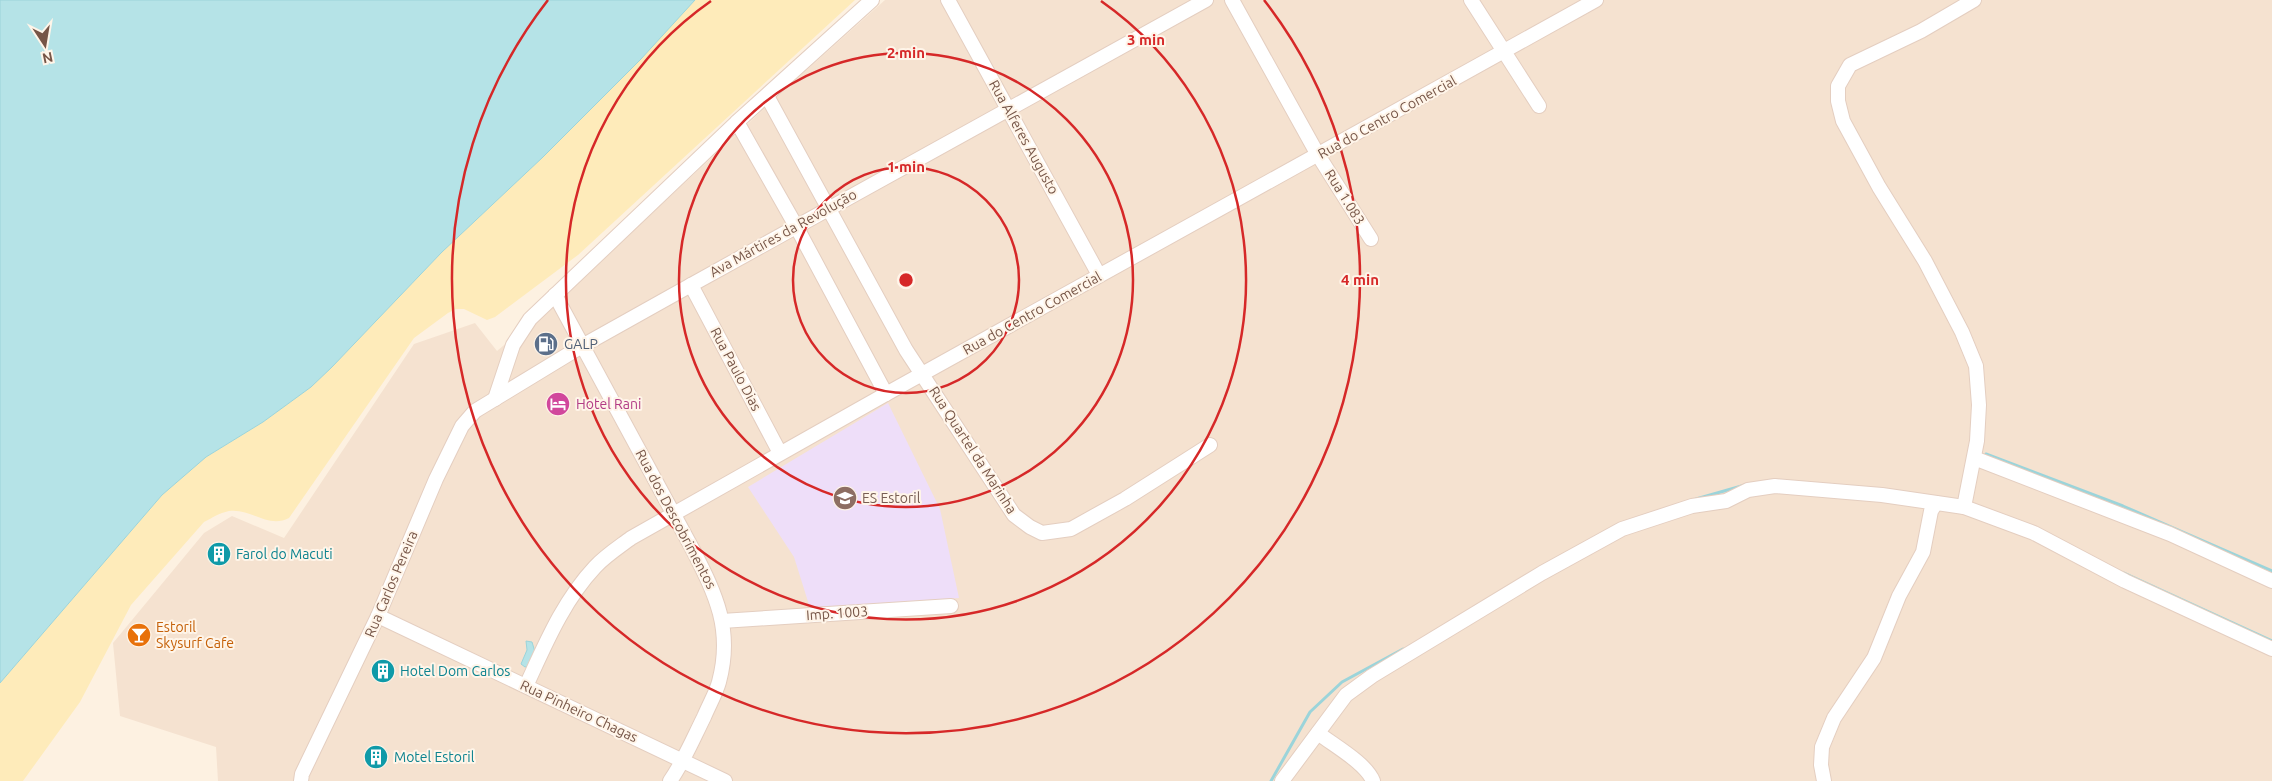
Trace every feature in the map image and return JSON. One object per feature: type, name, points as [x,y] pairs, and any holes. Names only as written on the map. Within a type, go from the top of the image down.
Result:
[{"type":"street","points":[[495,399],[513,345],[530,319],[737,122],[872,0]]},
{"type":"street","name":"Rua Alferes Augusto","points":[[948,0],[1099,275]]},
{"type":"street","name":"Ava Mártires da Revolução","points":[[495,399],[582,346],[1206,0]]},
{"type":"street","name":"Rua 1.083","points":[[1232,0],[1318,155],[1371,239]]},
{"type":"street","points":[[1471,0],[1539,106]]},
{"type":"street","name":"Rua do Centro Comercial","points":[[526,686],[552,629],[575,591],[595,566],[631,538],[1099,275],[1596,0]]},
{"type":"street","points":[[1964,507],[1974,458],[1979,405],[1976,366],[1962,332],[1925,261],[1878,187],[1843,122],[1838,101],[1838,86],[1850,65],[1921,31],[1974,0]]},
{"type":"street","name":"Rua Quartel da Marinha","points":[[767,96],[890,322],[1014,515],[1042,533],[1071,529],[1125,500],[1210,445]]},
{"type":"street","points":[[737,122],[796,226],[886,394]]},
{"type":"street","name":"Rua Paulo Dias","points":[[691,285],[780,453]]},
{"type":"street","name":"Rua dos Descobrimentos","points":[[555,295],[674,513],[715,593],[722,621],[725,649],[719,683],[683,761],[670,781]]},
{"type":"street","name":"Rua Carlos Pereira","points":[[301,781],[302,774],[378,616],[436,479],[462,426],[475,411],[495,399]]},
{"type":"street","points":[[1974,458],[2170,534],[2272,581]]},
{"type":"street","points":[[1282,781],[1346,695],[1372,676],[1542,573],[1622,529],[1692,506],[1726,501],[1748,490],[1760,487],[1813,488],[1964,507],[2034,533],[2125,581],[2272,649]]},
{"type":"street","points":[[1824,781],[1821,765],[1822,747],[1834,718],[1874,658],[1899,596],[1923,552],[1931,511],[1936,503]]},
{"type":"street","name":"Imp. 1003","points":[[722,621],[951,606]]},
{"type":"street","name":"Rua Pinheiro Chagas","points":[[378,616],[725,781]]},
{"type":"street","points":[[1318,733],[1362,767],[1370,774],[1373,781]]},
{"type":"shaded area","points":[[885,0],[2272,0],[2272,781],[218,781],[216,747],[120,716],[113,643],[204,533],[232,516],[284,538],[414,344],[475,323],[497,351],[587,274],[782,92]]},
{"type":"shaded area","name":"ES Estoril","points":[[888,403],[940,509],[959,598],[810,608],[794,557],[748,487]]},
{"type":"sand","points":[[695,0],[855,0],[578,255],[495,317],[487,320],[464,309],[456,309],[414,338],[289,518],[274,521],[245,512],[229,511],[204,522],[131,605],[80,702],[23,781],[0,781],[0,683],[162,495],[206,457],[263,422],[311,387],[442,252],[543,157],[641,59]]},
{"type":"water","points":[[0,0],[695,0],[641,59],[543,157],[442,252],[311,387],[263,422],[206,457],[162,495],[0,683]]},
{"type":"water","points":[[526,641],[532,642],[535,652],[530,666],[525,667],[521,664],[527,650]]},
{"type":"waterway","points":[[1986,454],[2123,506],[2272,571]]},
{"type":"waterway","points":[[1696,499],[1745,485]]},
{"type":"waterway","points":[[2124,573],[2272,641]]},
{"type":"waterway","points":[[1271,781],[1310,712],[1342,682],[1403,649]]},
{"type":"place","name":"GALP","points":[[546,344]]},
{"type":"place","name":"Hotel Rani","points":[[558,404]]},
{"type":"place","name":"ES Estoril","points":[[845,498]]},
{"type":"place","name":"Farol do Macuti","points":[[219,554]]},
{"type":"place","name":"Estoril Skysurf Cafe","points":[[139,635]]},
{"type":"place","name":"Hotel Dom Carlos","points":[[383,671]]},
{"type":"place","name":"Motel Estoril","points":[[376,757]]}]
